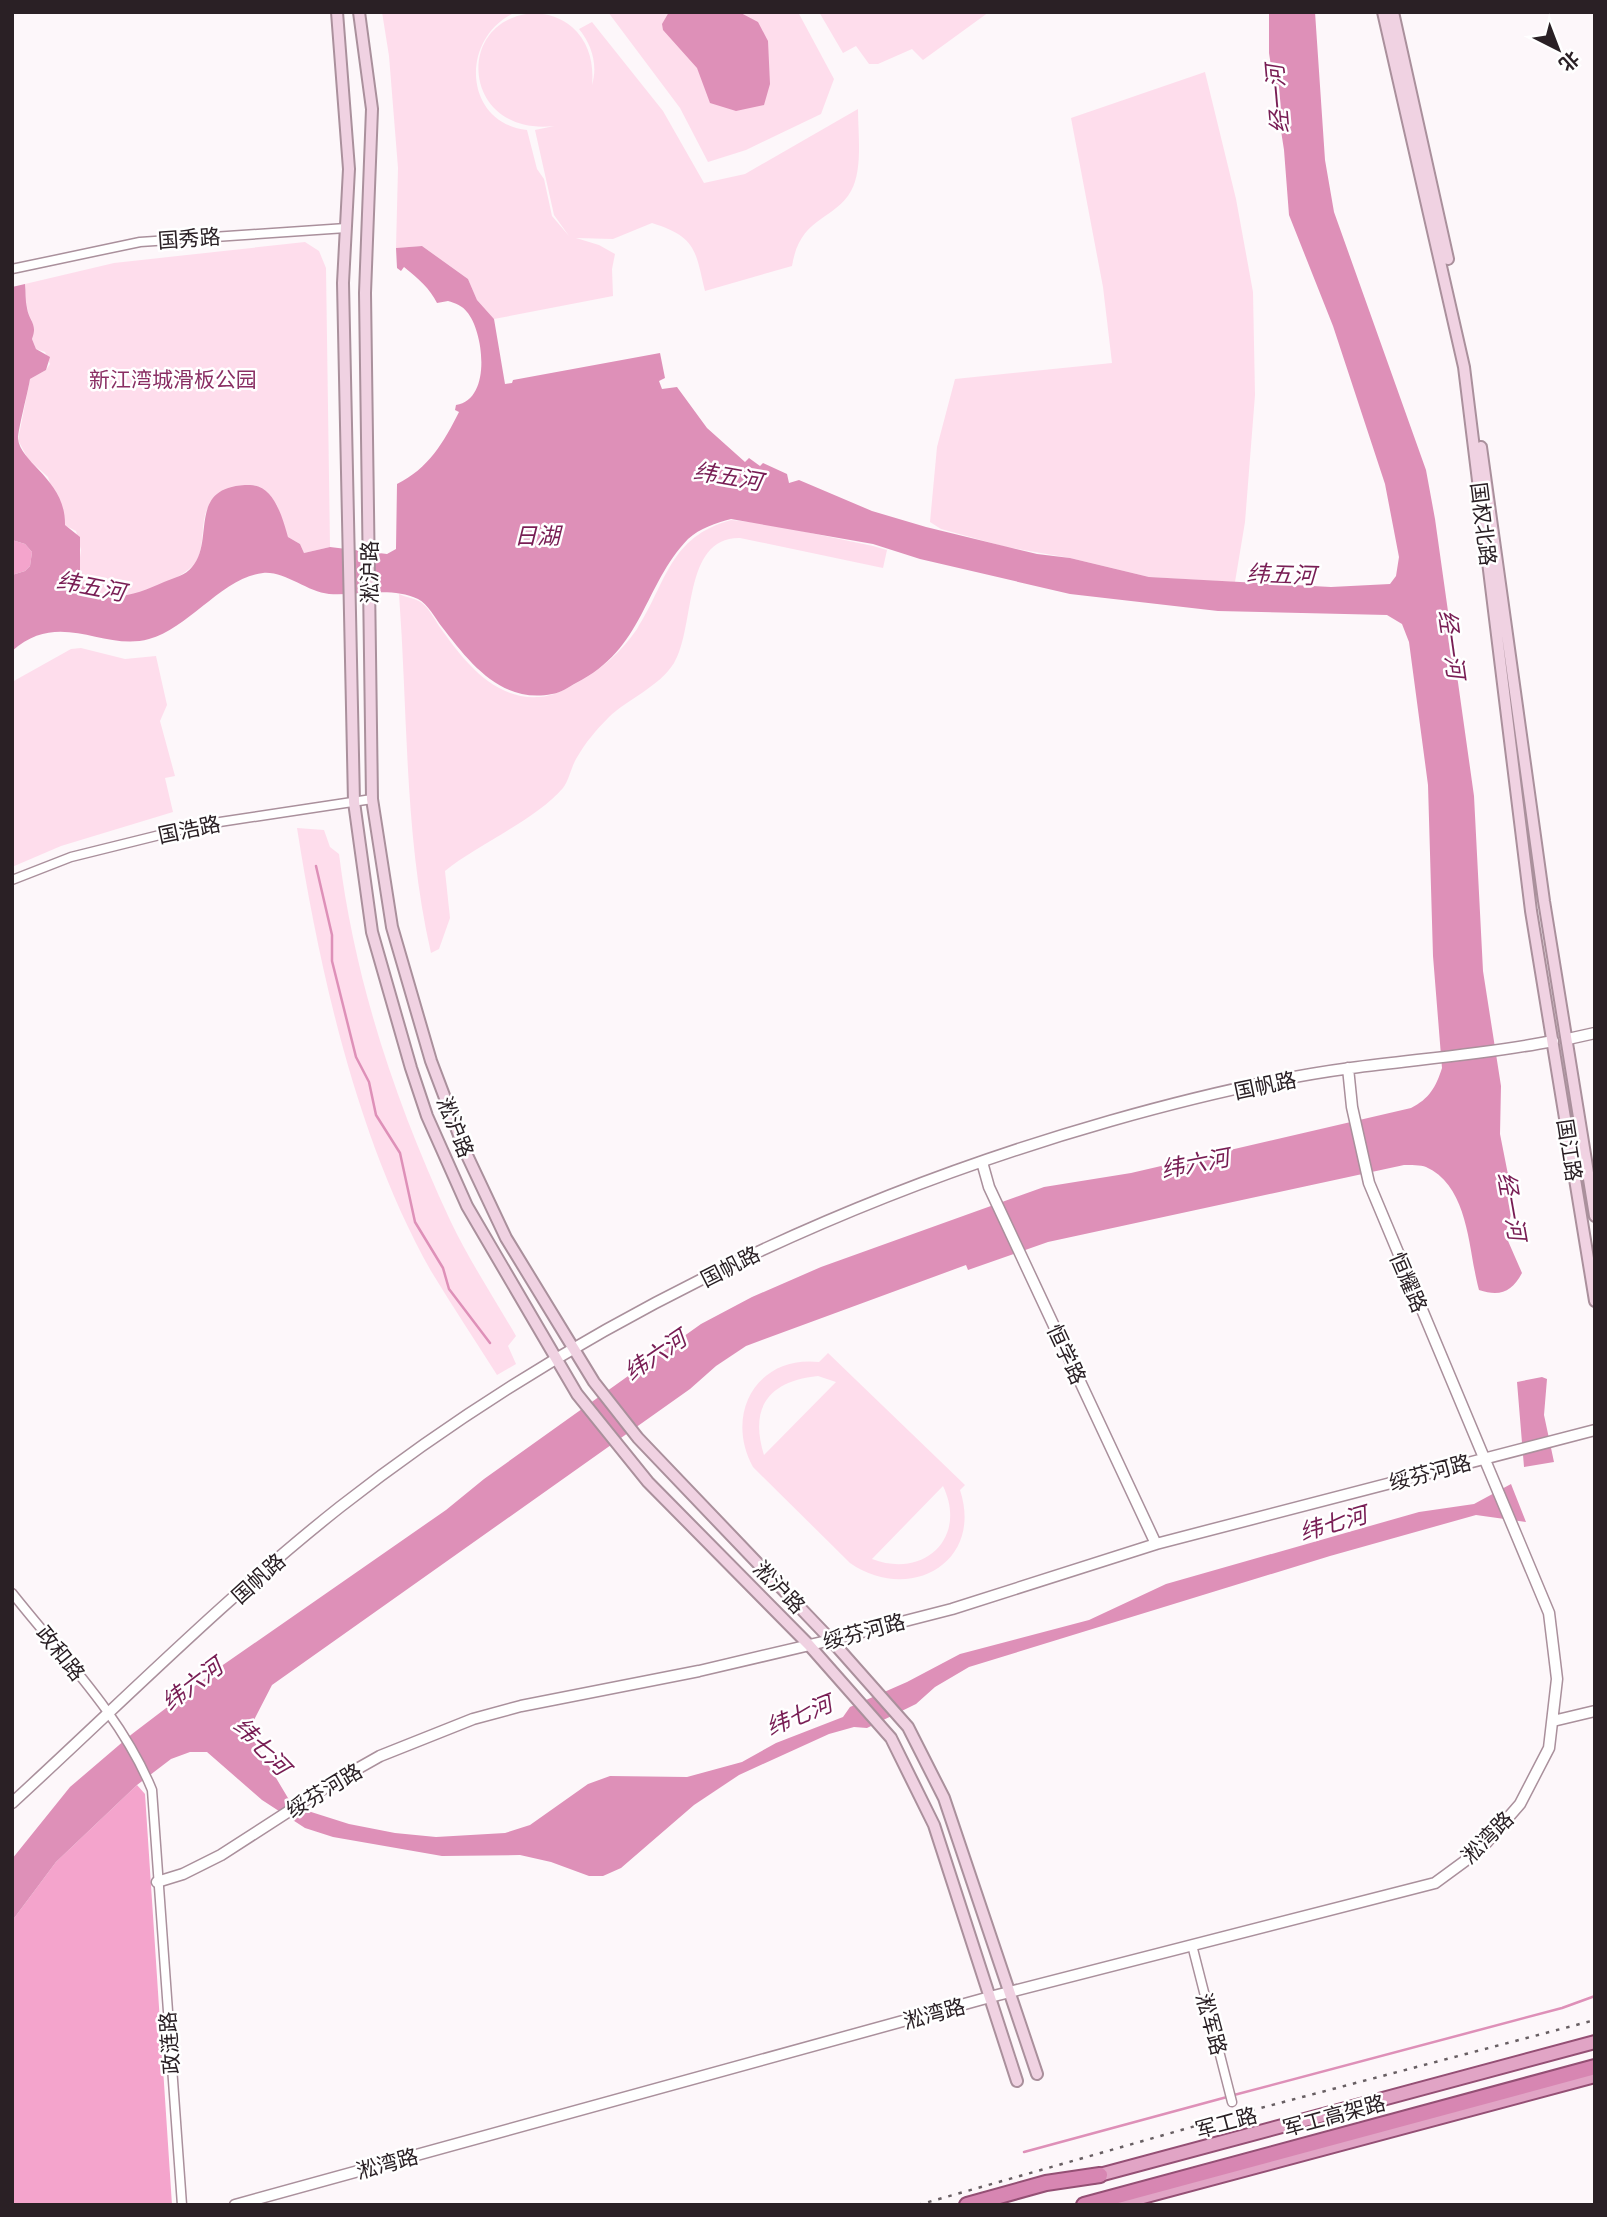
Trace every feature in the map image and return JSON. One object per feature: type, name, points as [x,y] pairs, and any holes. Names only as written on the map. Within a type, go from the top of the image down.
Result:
[{"type":"highway","name":"军工高架路","points":[[1084,2205],[1595,2067]]},
{"type":"highway","points":[[967,2205],[1046,2183],[1100,2175]]},
{"type":"main road","name":"淞沪路","points":[[337,12],[349,169],[343,283],[354,802],[372,932],[397,1026],[427,1116],[467,1206],[558,1357],[577,1394],[648,1482],[809,1646],[891,1738],[934,1825],[1017,2081]]},
{"type":"main road","name":"淞沪路","points":[[359,12],[372,110],[365,293],[372,799],[392,927],[446,1106],[506,1238],[594,1382],[638,1438],[831,1640],[908,1727],[944,1798],[1037,2074]]},
{"type":"main road","name":"国权北路","points":[[1383,12],[1464,366],[1531,911],[1553,1041]]},
{"type":"main road","name":"国权北路","points":[[1393,12],[1470,362],[1544,901],[1568,1039]]},
{"type":"main road","name":"国秀路","points":[[346,228],[368,228]]},
{"type":"main road","name":"国江路","points":[[1568,1039],[1595,1216]]},
{"type":"main road","name":"国江路","points":[[1553,1041],[1595,1301]]},
{"type":"main road","name":"军工路","points":[[989,2205],[1595,2042]]},
{"type":"main road","points":[[1113,2205],[1595,2076]]},
{"type":"street","name":"国秀路","points":[[12,269],[152,240],[346,228]]},
{"type":"street","name":"国浩路","points":[[12,880],[71,857],[200,825],[372,799]]},
{"type":"street","name":"国帆路","points":[[12,1803],[266,1570],[338,1509],[415,1451],[574,1346],[785,1237],[982,1162],[1112,1120],[1348,1068],[1493,1052],[1595,1033]]},
{"type":"street","name":"恒耀路","points":[[1348,1068],[1355,1121],[1368,1184],[1482,1458],[1498,1487],[1549,1614],[1557,1679],[1553,1721]]},
{"type":"street","name":"恒学路","points":[[982,1162],[994,1198],[1156,1544]]},
{"type":"street","name":"绥芬河路","points":[[157,1882],[183,1874],[221,1855],[380,1756],[473,1719],[521,1706],[809,1646],[952,1609],[1156,1544],[1595,1430]]},
{"type":"street","name":"政和路","points":[[12,1593],[109,1714],[140,1761],[152,1790]]},
{"type":"street","points":[[1553,1721],[1595,1711]]},
{"type":"street","name":"淞湾路","points":[[235,2205],[990,1997],[1435,1883],[1480,1850],[1520,1804],[1549,1748],[1553,1721]]},
{"type":"street","name":"政涟路","points":[[152,1790],[182,2205]]},
{"type":"street","name":"淞军路","points":[[1192,1945],[1232,2102]]},
{"type":"green space","points":[[382,12],[516,12],[497,24],[485,40],[478,58],[476,78],[480,96],[490,112],[506,124],[527,130],[537,169],[544,179],[552,216],[569,236],[554,215],[535,130],[554,126],[524,125],[502,114],[487,98],[479,78],[479,57],[487,38],[503,23],[526,14],[545,14],[556,18],[578,33],[589,53],[592,85],[593,56],[579,29],[592,22],[663,111],[704,183],[745,174],[858,109],[859,151],[855,182],[844,201],[802,237],[792,266],[705,291],[691,246],[677,234],[652,223],[613,239],[576,238],[599,245],[615,254],[612,269],[613,296],[494,319],[477,300],[468,279],[422,246],[396,248],[398,168],[389,56]]},
{"type":"green space","points":[[608,12],[798,12],[834,79],[821,114],[746,150],[708,162],[680,108]]},
{"type":"green space","points":[[819,12],[989,12],[923,60],[912,49],[878,64],[869,64],[856,46],[843,53]]},
{"type":"green space","points":[[1205,72],[1236,199],[1253,292],[1255,395],[1245,522],[1235,582],[1149,577],[1070,558],[1006,547],[941,529],[930,522],[937,447],[955,379],[1112,363],[1103,287],[1071,118]]},
{"type":"green space","name":"新江湾城滑板公园","points":[[305,242],[319,251],[326,268],[330,547],[304,553],[300,544],[288,537],[277,505],[255,485],[225,491],[215,497],[205,515],[197,560],[173,580],[123,598],[111,597],[84,586],[78,572],[81,550],[76,531],[64,525],[48,477],[28,459],[18,440],[30,379],[46,370],[50,364],[45,352],[36,349],[32,339],[34,326],[26,304],[25,284],[114,263]]},
{"type":"green space","points":[[731,520],[768,524],[887,550],[883,568],[740,538],[721,542],[708,552],[699,568],[681,647],[674,663],[652,686],[617,710],[600,727],[579,753],[563,788],[552,799],[445,871],[450,918],[439,949],[431,953],[422,909],[411,819],[399,594],[425,605],[468,663],[493,684],[522,696],[549,695],[587,677],[618,652],[637,629],[672,563],[682,550],[710,528]]},
{"type":"green space","points":[[81,648],[125,659],[156,656],[167,705],[160,721],[175,776],[165,778],[173,812],[61,846],[12,867],[12,682],[71,649]]},
{"type":"green space","points":[[297,828],[324,830],[330,847],[339,854],[346,902],[367,995],[395,1087],[450,1220],[516,1336],[508,1346],[516,1364],[497,1375],[431,1271],[382,1168],[345,1056],[330,998]]},
{"type":"green space","points":[[828,1353],[965,1485],[960,1490],[965,1516],[961,1538],[951,1556],[936,1569],[917,1577],[895,1579],[873,1575],[850,1563],[753,1467],[745,1447],[742,1427],[752,1392],[763,1378],[778,1368],[797,1362],[819,1362]],"holes":[[[818,1376],[836,1382],[764,1455],[759,1423],[767,1399],[787,1384]],[[943,1486],[949,1505],[950,1522],[945,1537],[936,1550],[909,1563],[891,1564],[872,1559]]]},
{"type":"shaded area","points":[[12,540],[25,544],[32,552],[30,566],[25,571],[12,575]]},
{"type":"shaded area","points":[[137,1785],[145,1794],[172,2205],[12,2205],[12,1921],[56,1862]]},
{"type":"water","points":[[669,12],[739,12],[758,22],[768,41],[770,84],[764,105],[736,111],[710,103],[697,68],[663,30],[662,24]]},
{"type":"water","points":[[1269,12],[1315,12],[1325,160],[1334,212],[1426,470],[1474,796],[1483,971],[1501,1086],[1500,1134],[1514,1205],[1505,1234],[1522,1273],[1514,1285],[1505,1291],[1493,1293],[1479,1290],[1465,1221],[1451,1189],[1440,1176],[1426,1167],[1404,1165],[1048,1242],[968,1270],[966,1265],[746,1346],[716,1366],[690,1389],[272,1685],[255,1718],[254,1741],[288,1798],[308,1811],[349,1824],[395,1833],[436,1837],[505,1833],[530,1825],[588,1784],[610,1776],[687,1777],[742,1762],[776,1743],[843,1717],[850,1707],[907,1682],[960,1654],[1089,1620],[1166,1584],[1419,1512],[1474,1504],[1511,1484],[1526,1522],[1476,1515],[1330,1556],[969,1667],[935,1687],[916,1704],[867,1728],[854,1727],[829,1734],[739,1775],[694,1805],[621,1868],[603,1876],[589,1876],[551,1862],[520,1855],[442,1856],[333,1837],[305,1828],[262,1800],[207,1752],[190,1752],[171,1759],[137,1785],[56,1862],[12,1921],[12,1859],[70,1787],[132,1734],[220,1667],[446,1510],[484,1479],[701,1324],[752,1297],[821,1267],[1044,1187],[1131,1173],[1411,1108],[1431,1092],[1442,1068],[1433,956],[1428,785],[1409,642],[1402,624],[1387,615],[1218,611],[1070,594],[920,559],[873,544],[731,519],[703,529],[688,539],[673,557],[641,616],[616,653],[598,669],[564,690],[552,694],[517,693],[488,677],[463,654],[418,599],[386,592],[329,594],[271,573],[248,577],[234,583],[178,625],[149,639],[115,640],[64,632],[47,633],[30,639],[12,651],[12,575],[25,571],[30,566],[32,552],[25,544],[12,540],[12,287],[25,284],[26,305],[34,326],[32,339],[36,349],[50,357],[46,370],[30,379],[18,439],[27,457],[58,496],[65,525],[80,537],[80,580],[99,594],[132,594],[189,570],[199,556],[209,504],[217,494],[230,487],[250,485],[265,491],[276,504],[288,537],[300,544],[304,553],[330,547],[387,554],[396,549],[397,484],[418,471],[441,444],[459,412],[455,410],[456,405],[468,400],[476,390],[480,378],[477,333],[465,310],[448,301],[437,303],[404,267],[401,271],[397,268],[396,248],[422,246],[468,279],[477,300],[494,319],[505,384],[512,383],[513,380],[660,353],[665,378],[659,381],[662,389],[677,387],[707,428],[745,462],[749,458],[760,466],[763,463],[787,474],[789,483],[799,480],[872,511],[1037,554],[1070,558],[1149,577],[1331,587],[1390,584],[1396,576],[1399,557],[1385,484],[1333,326],[1289,215],[1284,150],[1269,53]]},
{"type":"water","points":[[1542,1377],[1547,1379],[1544,1415],[1554,1462],[1524,1467],[1517,1382]]},
{"type":"waterway","points":[[316,866],[332,935],[332,961],[356,1057],[369,1082],[376,1115],[400,1153],[415,1222],[443,1268],[449,1289],[490,1343]]},
{"type":"waterway","points":[[1234,2095],[1562,2008],[1595,1996]]},
{"type":"waterway","points":[[1024,2152],[1227,2097]]},
{"type":"railway","points":[[918,2205],[1234,2115],[1595,2020]]},
{"type":"water label","name":"经一河","points":[[1277,99]]},
{"type":"water label","name":"纬五河","points":[[728,476]]},
{"type":"water label","name":"日湖","points":[[537,535]]},
{"type":"water label","name":"纬五河","points":[[1281,574]]},
{"type":"water label","name":"纬五河","points":[[91,586]]},
{"type":"water label","name":"经一河","points":[[1452,644]]},
{"type":"water label","name":"纬六河","points":[[1195,1163]]},
{"type":"water label","name":"经一河","points":[[1512,1206]]},
{"type":"water label","name":"纬六河","points":[[655,1355]]},
{"type":"water label","name":"纬七河","points":[[1333,1523]]},
{"type":"water label","name":"纬六河","points":[[192,1684]]},
{"type":"water label","name":"纬七河","points":[[799,1715]]},
{"type":"water label","name":"纬七河","points":[[262,1746]]}]
